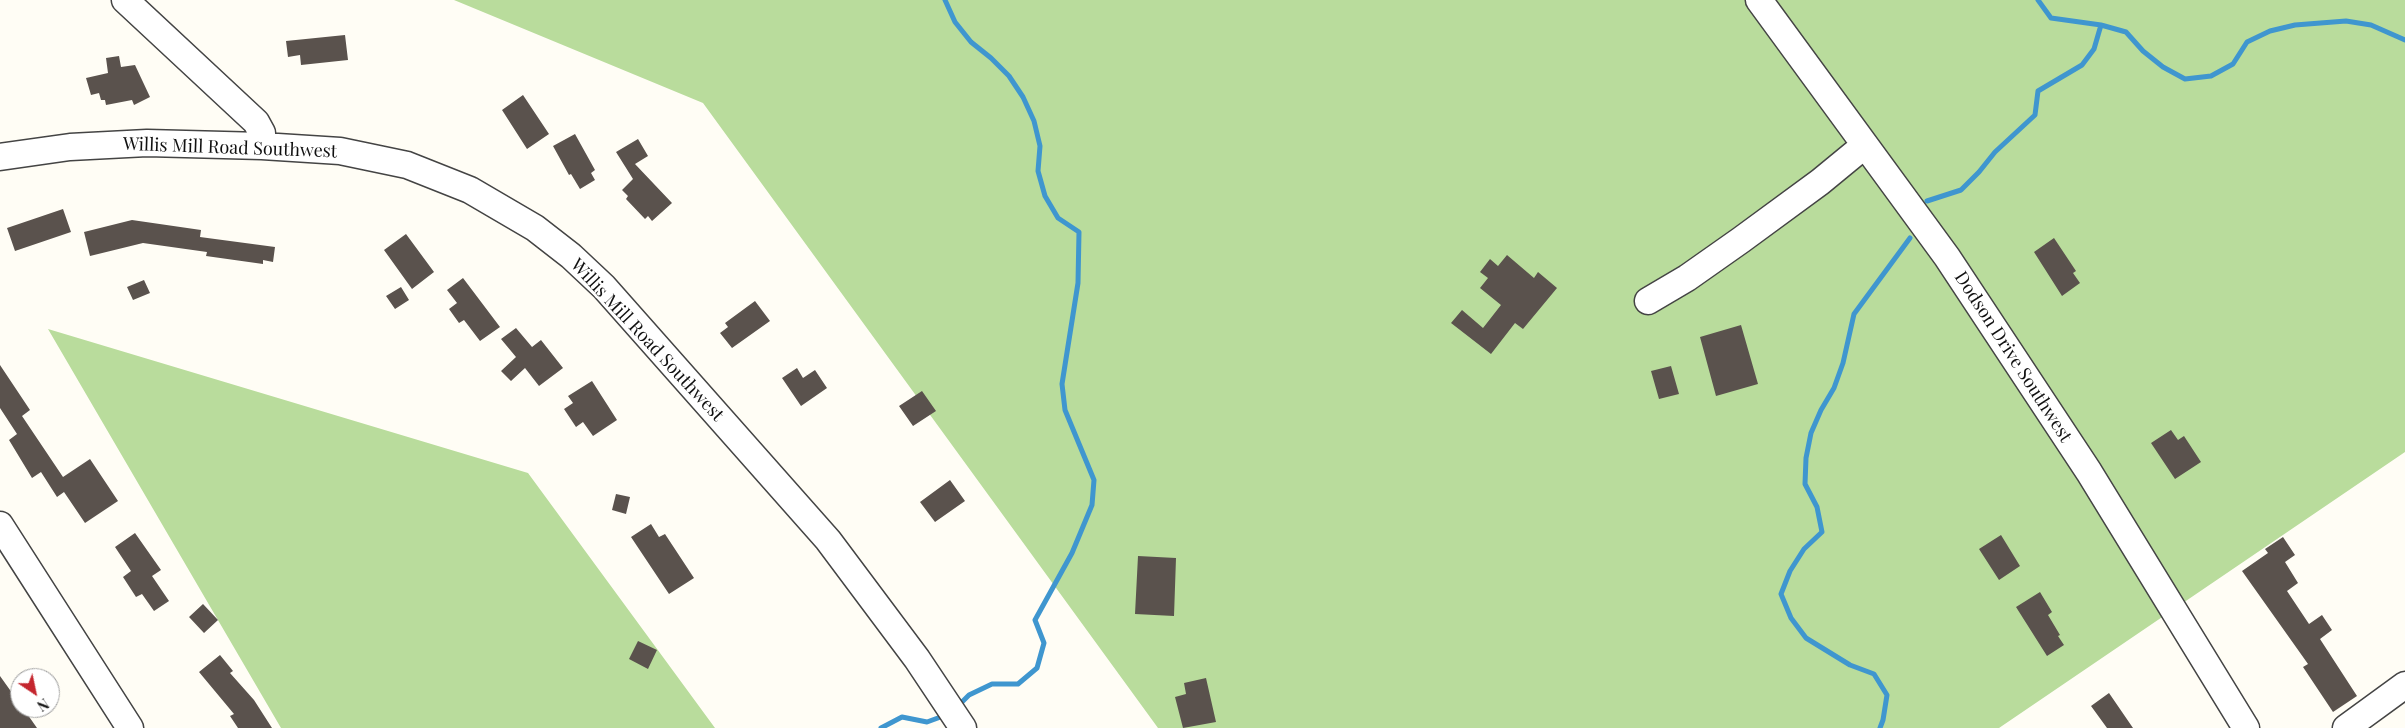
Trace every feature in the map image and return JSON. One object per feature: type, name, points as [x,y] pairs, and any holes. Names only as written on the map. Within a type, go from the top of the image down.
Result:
[{"type":"street","points":[[125,0],[256,122],[262,134],[262,146]]},
{"type":"street","name":"Dodson Drive Southwest","points":[[1759,0],[1947,257],[2089,472],[2246,728]]},
{"type":"street","name":"Willis Mill Road Southwest","points":[[0,157],[70,147],[147,143],[262,146],[340,151],[407,165],[470,190],[535,228],[571,256],[604,288],[828,540],[917,659],[962,728]]},
{"type":"street","points":[[1648,301],[1687,278],[1742,240],[1820,182],[1865,145]]},
{"type":"street","points":[[0,525],[130,728]]},
{"type":"street","points":[[2346,728],[2405,685]]},
{"type":"green space","points":[[454,0],[2405,0],[2405,452],[1999,728],[1158,728],[703,103]]},
{"type":"green space","points":[[48,329],[528,473],[715,728],[281,728]]},
{"type":"building","points":[[345,35],[348,60],[301,65],[300,55],[288,57],[286,41]]},
{"type":"building","points":[[119,56],[121,67],[135,65],[150,97],[134,105],[132,100],[106,105],[105,100],[101,100],[99,93],[91,95],[86,78],[108,73],[106,58]]},
{"type":"building","points":[[523,95],[549,134],[527,149],[502,110]]},
{"type":"building","points":[[575,134],[595,170],[591,173],[595,180],[580,189],[571,174],[569,175],[553,146]]},
{"type":"building","points":[[638,139],[648,156],[635,164],[672,203],[652,221],[648,216],[645,219],[626,199],[628,196],[622,190],[633,179],[616,152]]},
{"type":"building","points":[[63,209],[71,232],[15,251],[7,228]]},
{"type":"building","points":[[132,220],[201,230],[200,237],[275,247],[273,262],[263,260],[263,264],[206,256],[207,252],[143,243],[90,256],[84,232]]},
{"type":"building","points":[[406,234],[434,272],[412,289],[384,250]]},
{"type":"building","points":[[2054,238],[2076,271],[2073,273],[2080,283],[2062,296],[2034,252]]},
{"type":"building","points":[[1507,255],[1534,278],[1538,272],[1557,288],[1523,329],[1515,323],[1491,354],[1451,323],[1462,310],[1483,328],[1501,305],[1480,288],[1488,278],[1480,272],[1490,259],[1498,266]]},
{"type":"building","points":[[463,278],[500,327],[480,341],[464,320],[459,323],[449,309],[457,303],[447,290]]},
{"type":"building","points":[[144,280],[150,293],[133,300],[127,287]]},
{"type":"building","points":[[401,287],[409,300],[395,309],[386,296]]},
{"type":"building","points":[[755,301],[770,321],[732,348],[720,333],[728,327],[725,323]]},
{"type":"building","points":[[1741,325],[1758,384],[1716,396],[1700,337]]},
{"type":"building","points":[[516,328],[532,347],[541,340],[563,368],[539,386],[525,368],[511,381],[501,371],[516,357],[501,339]]},
{"type":"building","points":[[0,365],[30,410],[22,416],[63,477],[90,459],[118,501],[85,523],[64,492],[57,497],[41,472],[32,478],[9,440],[17,434],[0,408]]},
{"type":"building","points":[[1671,366],[1679,394],[1659,399],[1651,371]]},
{"type":"building","points":[[797,368],[803,378],[815,370],[827,388],[801,406],[782,378]]},
{"type":"building","points":[[592,381],[617,420],[593,436],[583,422],[576,427],[564,409],[573,403],[568,396]]},
{"type":"building","points":[[922,391],[936,411],[913,426],[899,406]]},
{"type":"building","points":[[2171,430],[2178,440],[2184,436],[2201,462],[2175,479],[2151,443]]},
{"type":"building","points":[[950,480],[965,501],[935,522],[920,502]]},
{"type":"building","points":[[616,494],[630,497],[626,514],[612,510]]},
{"type":"building","points":[[651,524],[659,537],[665,534],[694,578],[669,594],[631,537]]},
{"type":"building","points":[[135,533],[161,570],[152,576],[169,601],[154,611],[142,594],[136,597],[123,577],[131,571],[115,547]]},
{"type":"building","points":[[2001,535],[2020,566],[1999,580],[1979,549]]},
{"type":"building","points":[[2283,537],[2295,555],[2285,562],[2298,583],[2287,591],[2309,624],[2322,615],[2332,630],[2320,639],[2357,696],[2333,712],[2303,667],[2308,664],[2242,571],[2268,553],[2265,549]]},
{"type":"building","points":[[1138,556],[1176,558],[1174,616],[1135,614]]},
{"type":"building","points":[[2040,592],[2052,612],[2048,615],[2064,645],[2047,656],[2016,607]]},
{"type":"building","points":[[203,604],[218,620],[204,633],[189,617]]},
{"type":"building","points":[[638,641],[657,650],[648,669],[629,659]]},
{"type":"building","points":[[220,655],[233,671],[230,673],[254,700],[272,728],[238,728],[230,716],[234,714],[199,672]]},
{"type":"building","points":[[0,676],[10,690],[10,718],[30,718],[37,728],[0,728]]},
{"type":"building","points":[[1206,678],[1216,722],[1183,728],[1175,697],[1186,694],[1184,683]]},
{"type":"building","points":[[2109,693],[2133,728],[2107,728],[2091,706]]},
{"type":"waterway","points":[[945,0],[955,22],[971,42],[1009,76],[1023,97],[1034,121],[1040,146],[1038,171],[1045,196],[1058,218],[1079,232],[1078,283],[1062,384],[1065,410],[1094,480],[1092,505],[1072,553],[1035,620],[1044,643],[1037,668],[1018,684],[992,684],[969,695],[957,707]]},
{"type":"waterway","points":[[2038,0],[2051,18],[2101,25],[2126,32],[2143,51],[2163,67],[2185,79],[2211,76],[2233,64],[2247,42],[2270,31],[2295,25],[2346,21],[2371,25],[2405,40]]},
{"type":"waterway","points":[[1927,201],[1961,190],[1979,172],[1995,152],[2035,115],[2038,91],[2082,65],[2094,49],[2101,25]]},
{"type":"waterway","points":[[1880,728],[1887,695],[1874,674],[1850,665],[1806,638],[1791,618],[1781,594],[1790,571],[1804,549],[1822,532],[1817,507],[1805,484],[1806,458],[1811,433],[1821,410],[1834,388],[1843,363],[1854,314],[1910,238]]},
{"type":"waterway","points":[[881,728],[902,717],[927,722],[946,715]]}]
